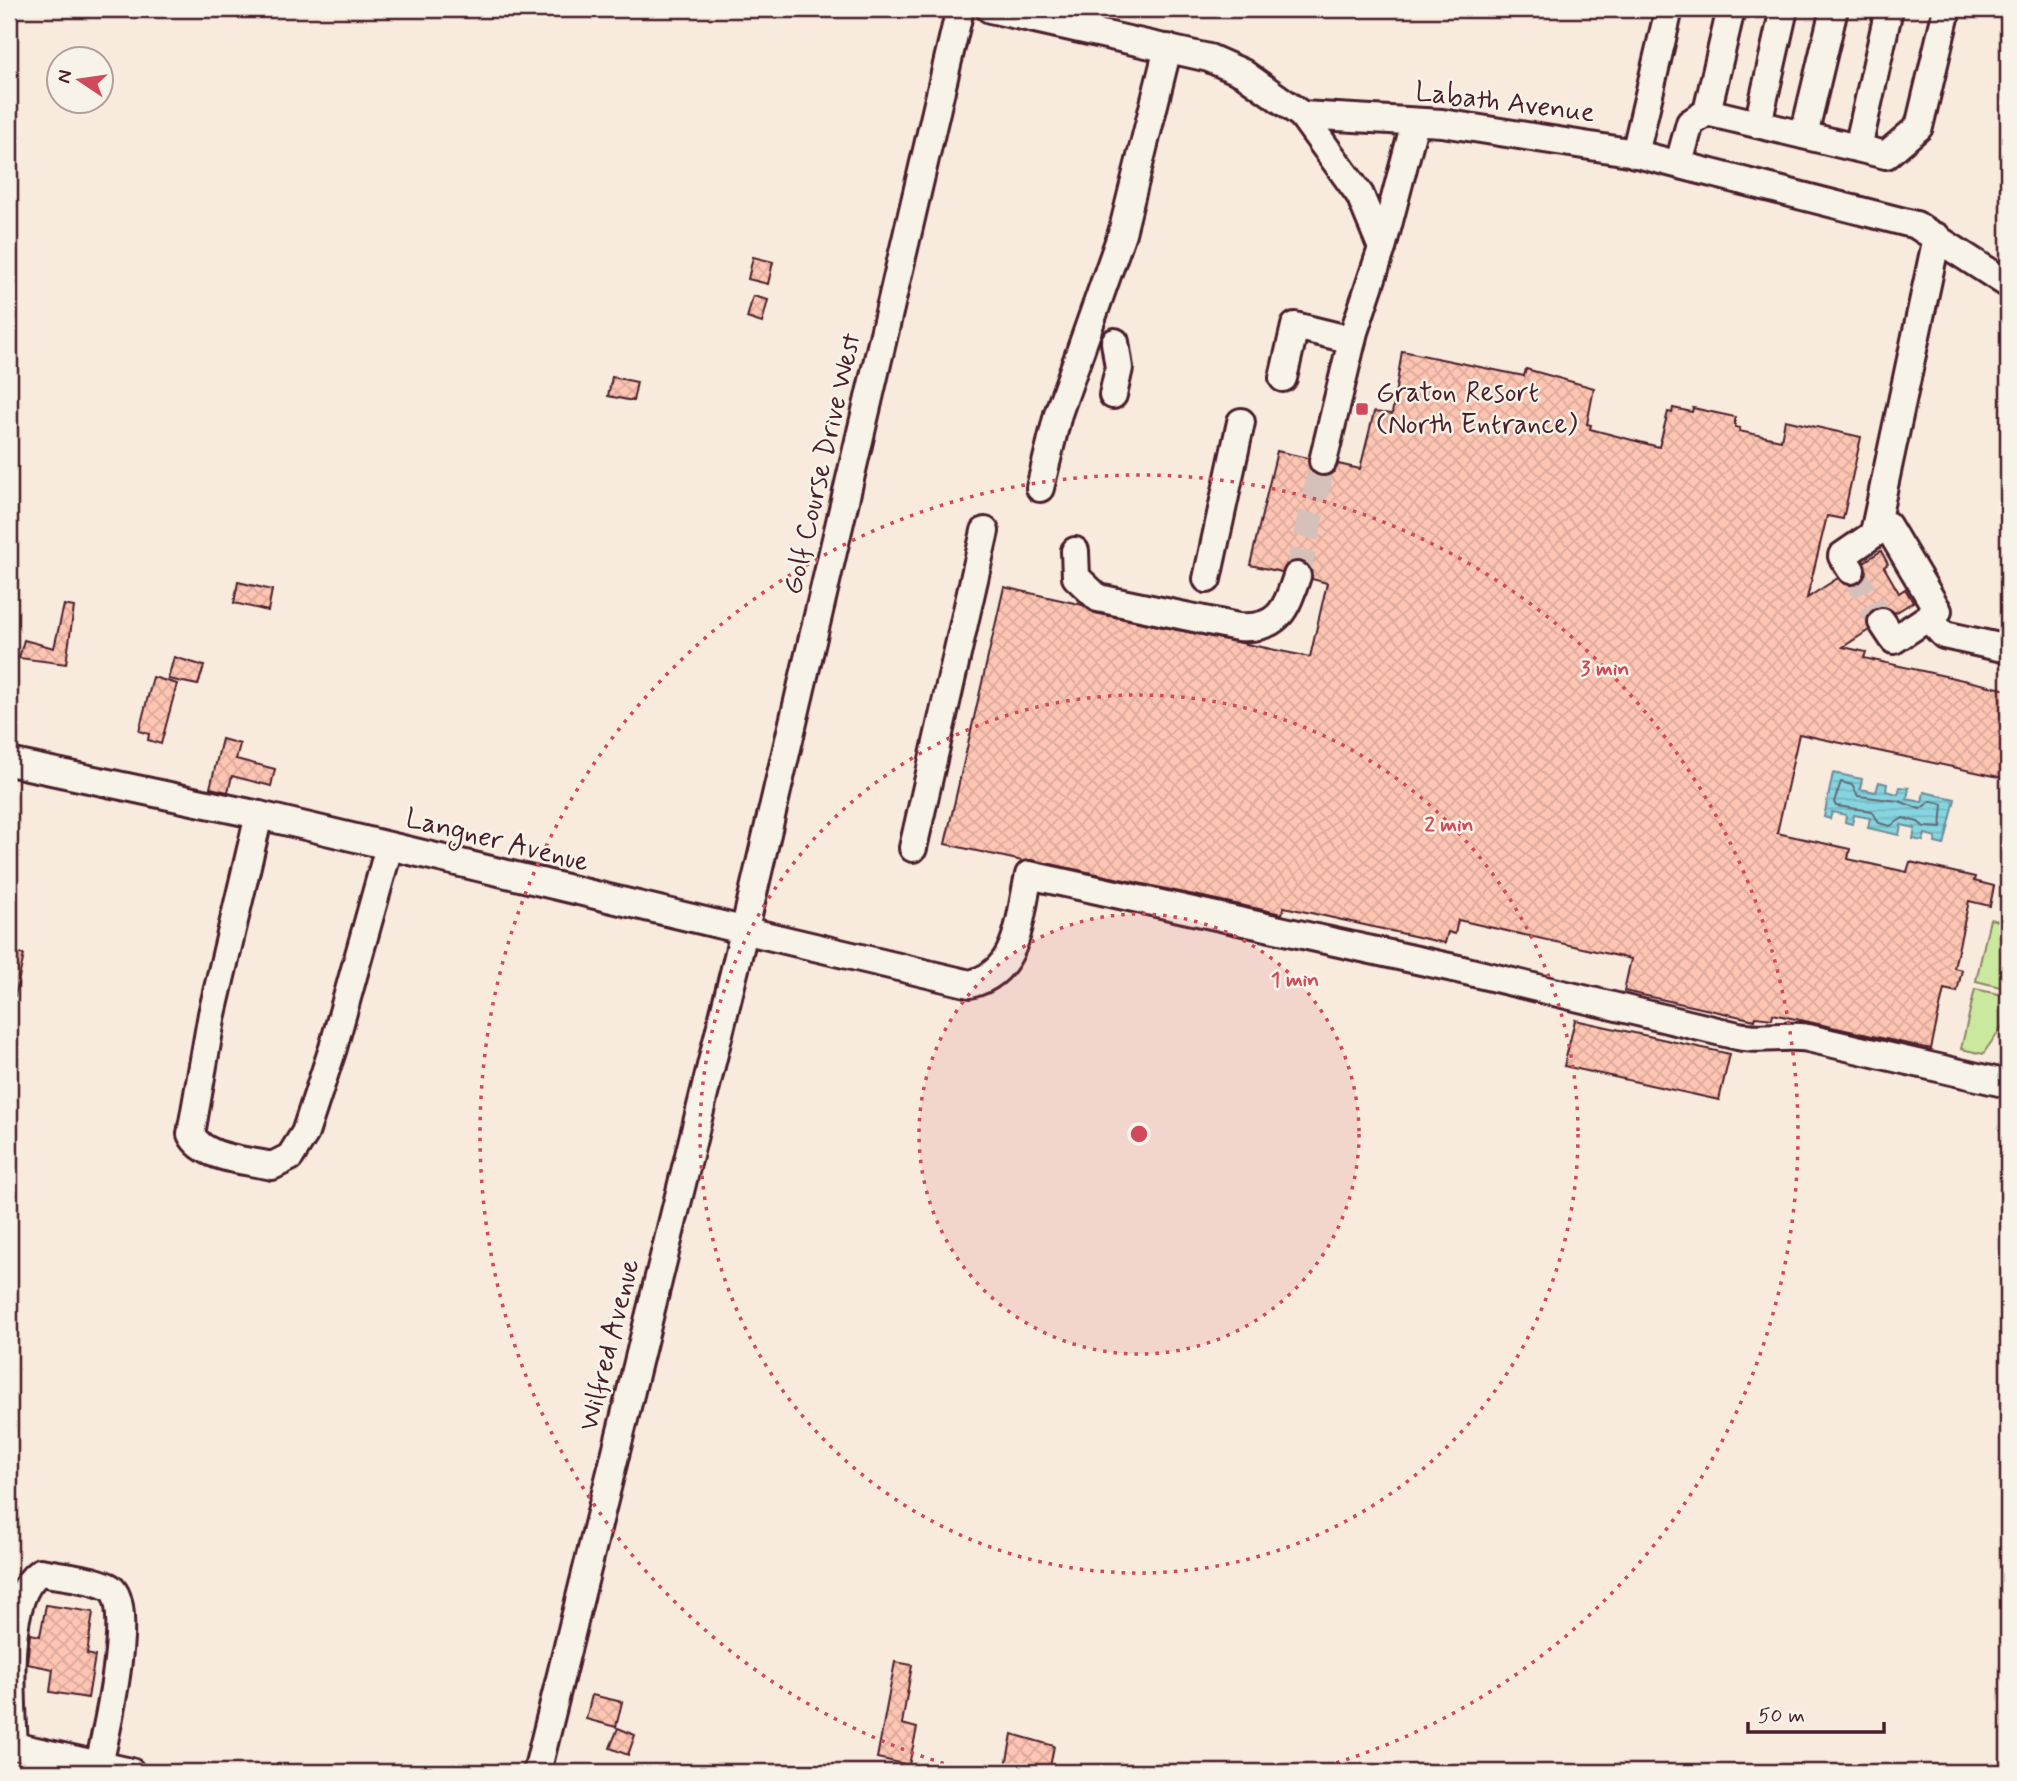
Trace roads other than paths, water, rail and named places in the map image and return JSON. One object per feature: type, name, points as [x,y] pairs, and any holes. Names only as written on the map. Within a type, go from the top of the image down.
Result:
[{"type":"street","name":"Golf Course Drive West","points":[[744,932],[960,9]]},
{"type":"street","points":[[990,9],[1209,58],[1242,73],[1302,116],[1360,195],[1382,248]]},
{"type":"street","points":[[1635,154],[1669,9]]},
{"type":"street","points":[[1679,163],[1690,123],[1707,112],[1731,9]]},
{"type":"street","points":[[1758,124],[1784,9]]},
{"type":"street","points":[[1804,135],[1834,9]]},
{"type":"street","points":[[1858,148],[1889,9]]},
{"type":"street","points":[[1707,112],[1886,155],[1919,127],[1947,9]]},
{"type":"street","points":[[1040,488],[1058,414],[1122,233],[1168,48]]},
{"type":"street","name":"Labath Avenue","points":[[1302,116],[1415,122],[1494,130],[1679,163],[1916,225],[2008,284]]},
{"type":"street","points":[[1323,461],[1352,340],[1382,248],[1415,122]]},
{"type":"street","points":[[1874,533],[1937,237]]},
{"type":"street","points":[[1283,378],[1296,326],[1352,340]]},
{"type":"street","points":[[1113,395],[1119,368],[1115,342]]},
{"type":"street","points":[[1207,579],[1241,422]]},
{"type":"street","points":[[1851,570],[1842,556],[1887,525],[1938,611],[1894,640],[1882,622]]},
{"type":"street","points":[[913,848],[985,531]]},
{"type":"street","points":[[1075,551],[1076,577],[1098,598],[1238,627],[1253,628],[1278,618],[1287,604],[1297,576]]},
{"type":"street","points":[[1928,618],[1944,635],[2008,649]]},
{"type":"street","name":"Langner Avenue","points":[[9,762],[259,815],[970,984],[989,979],[1007,962],[1029,875],[1458,969],[1738,1036],[1759,1038],[1785,1035],[1808,1038],[2008,1084]]},
{"type":"street","points":[[259,815],[218,988],[191,1134],[199,1147],[214,1153],[272,1166],[290,1157],[305,1133],[333,1048],[388,847]]},
{"type":"street","name":"Wilfred Avenue","points":[[537,1772],[744,932]]},
{"type":"street","points":[[99,1765],[123,1617],[117,1595],[110,1587],[40,1573],[30,1579],[24,1588],[16,1628],[11,1689],[11,1745],[99,1765],[131,1772]]},
{"type":"water","points":[[1833,773],[1862,779],[1860,789],[1876,792],[1879,782],[1887,784],[1886,791],[1898,794],[1900,787],[1909,788],[1907,799],[1922,802],[1924,792],[1955,799],[1944,845],[1935,843],[1936,837],[1925,834],[1923,841],[1913,839],[1915,828],[1901,825],[1899,835],[1868,828],[1870,818],[1854,815],[1852,824],[1845,822],[1846,815],[1832,812],[1830,819],[1824,817]]},
{"type":"tunnel","points":[[1297,576],[1323,461]]},
{"type":"tunnel","points":[[1851,570],[1882,622]]},
{"type":"place","name":"Graton Resort (North Entrance)","points":[[1362,409]]}]
